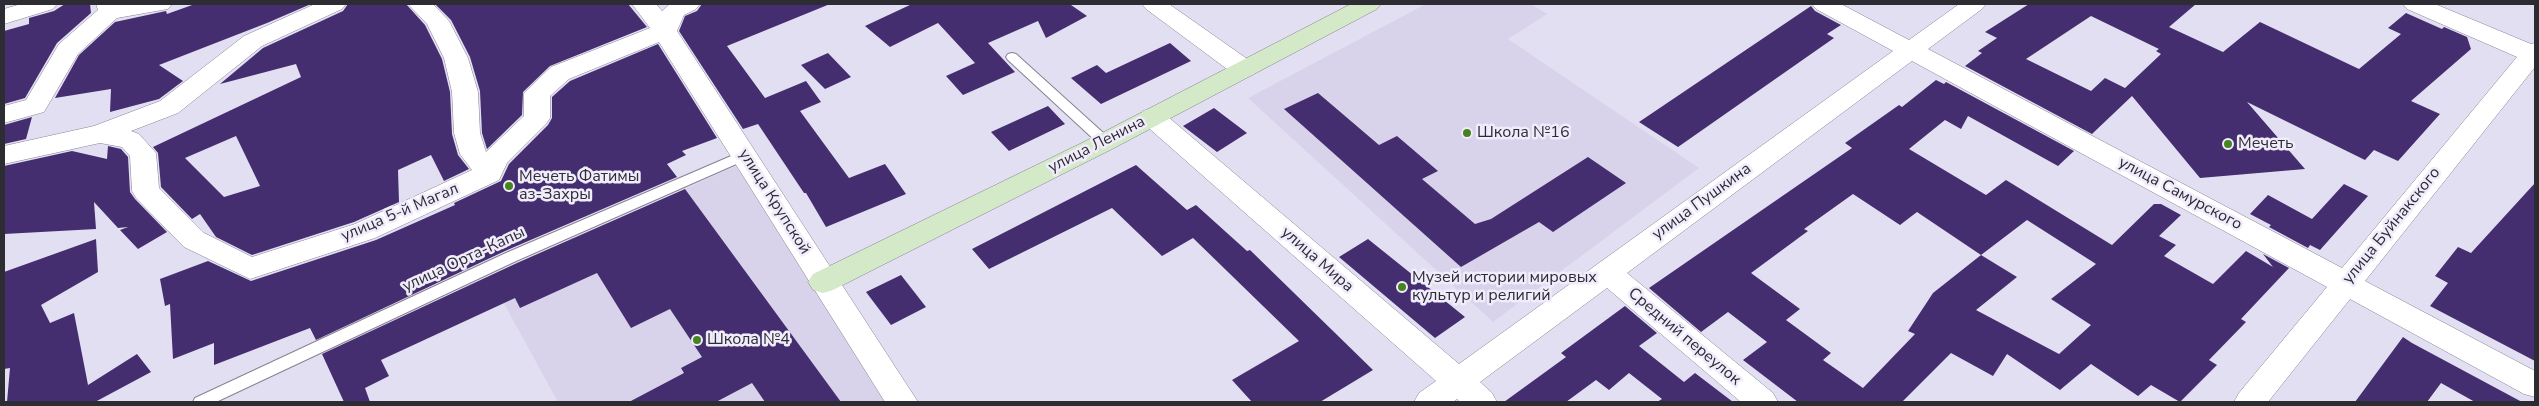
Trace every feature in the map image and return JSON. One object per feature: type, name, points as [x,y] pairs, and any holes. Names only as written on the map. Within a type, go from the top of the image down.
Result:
[{"type":"street","points":[[4,17],[45,4]]},
{"type":"street","points":[[4,115],[35,106],[68,49],[109,8],[160,4]]},
{"type":"street","points":[[4,155],[100,134],[169,107],[254,42],[334,4]]},
{"type":"street","points":[[420,4],[437,21],[456,58],[465,92],[468,133],[473,154],[488,173],[496,158],[537,118],[537,93],[560,74],[608,52],[665,31],[674,11],[688,4]]},
{"type":"street","name":"улица Крупской","points":[[644,4],[665,31],[745,155],[823,282],[902,402]]},
{"type":"street","points":[[1154,4],[1244,69]]},
{"type":"street","name":"улица Ленина","points":[[823,282],[1105,142],[1369,4]]},
{"type":"street","name":"улица Самурского","points":[[1824,4],[2535,385]]},
{"type":"street","name":"улица Пушкина","points":[[1430,402],[1974,4]]},
{"type":"street","points":[[2415,4],[2534,53]]},
{"type":"street","name":"улица Буйнакского","points":[[2250,402],[2534,53]]},
{"type":"street","name":"улица Мира","points":[[1152,117],[1481,402]]},
{"type":"street","name":"улица 5-й Магал","points":[[100,134],[130,140],[143,153],[146,191],[194,240],[250,268],[365,231],[488,173]]},
{"type":"street","name":"Средний переулок","points":[[1607,272],[1762,402]]},
{"type":"lane","points":[[1012,57],[1105,142]]},
{"type":"lane","name":"улица Орта-Капы","points":[[201,402],[511,257],[745,155]]},
{"type":"shaded area","name":"Школа №16","points":[[1426,4],[1531,4],[1547,14],[1508,39],[1699,168],[1493,322],[1248,98]]},
{"type":"shaded area","name":"Школа №4","points":[[736,166],[918,402],[558,402],[490,278]]},
{"type":"building","points":[[65,4],[90,4],[91,13],[57,43],[25,98],[4,104],[4,31],[29,24],[29,18],[54,11]]},
{"type":"building","points":[[195,4],[311,4],[159,65],[183,81],[159,99],[110,112],[111,89],[55,98],[79,55],[115,22],[166,11],[167,14]]},
{"type":"building","points":[[348,4],[406,4],[425,25],[442,59],[450,92],[452,134],[458,155],[469,169],[444,181],[431,155],[398,170],[399,202],[354,222],[252,255],[216,237],[200,214],[192,219],[161,187],[158,153],[153,147],[301,77],[296,64],[220,84],[263,48],[343,11]],"holes":[[[236,136],[260,186],[224,197],[185,158]]]},
{"type":"building","points":[[435,4],[628,4],[647,27],[550,66],[523,92],[522,115],[487,149],[482,133],[480,91],[470,57],[451,20]]},
{"type":"building","points":[[702,4],[830,4],[727,46],[765,98],[806,81],[821,102],[800,111],[849,178],[885,164],[906,194],[826,227],[806,193],[804,193],[758,124],[743,129],[679,31],[685,16],[697,11]]},
{"type":"building","points":[[912,4],[1074,4],[1071,5],[1087,16],[1046,38],[1038,21],[988,43],[1015,72],[963,95],[946,76],[975,63],[938,23],[890,47],[865,26]]},
{"type":"building","points":[[2029,4],[2196,4],[2169,27],[2223,52],[2260,22],[2359,69],[2401,34],[2388,28],[2406,13],[2442,29],[2444,27],[2467,37],[2471,49],[2411,101],[2440,114],[2398,161],[2374,150],[2365,160],[2247,102],[2305,169],[2200,178],[2132,96],[2092,134],[1965,66],[1982,53],[1978,51],[1997,38],[1985,32]],"holes":[[[2091,16],[2159,49],[2156,51],[2161,54],[2125,88],[2105,78],[2091,91],[2026,59]]]},
{"type":"building","points":[[1811,6],[1815,11],[1841,25],[1827,34],[1834,38],[1678,147],[1639,122]]},
{"type":"building","points":[[1170,43],[1191,61],[1101,104],[1071,78],[1097,65],[1106,73]]},
{"type":"building","points":[[658,44],[717,138],[682,151],[686,155],[667,164],[677,177],[505,251],[316,340],[310,328],[214,365],[214,343],[173,359],[170,304],[165,306],[160,279],[208,261],[251,281],[376,240],[455,205],[454,203],[501,181],[509,164],[548,125],[552,118],[552,97],[570,81]]},
{"type":"building","points":[[828,53],[851,77],[825,89],[801,65]]},
{"type":"building","points":[[1936,80],[1944,84],[1946,82],[2074,151],[2058,166],[1968,116],[1961,129],[1945,120],[1909,149],[1986,195],[2006,180],[2112,245],[2154,204],[2161,204],[2181,215],[2159,236],[2176,245],[2164,256],[2213,284],[2246,251],[2273,267],[2263,254],[2289,268],[2241,319],[2246,322],[2209,360],[2217,365],[2180,402],[2151,385],[2138,396],[2091,364],[2060,390],[2007,354],[1993,376],[1951,353],[1902,402],[1798,402],[1743,360],[1767,342],[1728,312],[1701,332],[1649,288],[1852,148],[1845,143],[1899,105],[1902,107]],"holes":[[[1853,194],[1900,225],[1917,212],[1981,255],[1933,293],[1908,331],[1915,334],[1863,388],[1823,360],[1831,353],[1786,320],[1800,309],[1751,273],[1808,231],[1804,229]],[[2027,220],[2096,264],[2051,299],[2091,325],[2059,354],[1976,310],[2017,277],[1981,255]]]},
{"type":"building","points":[[1318,93],[1379,145],[1397,136],[1438,171],[1422,179],[1475,224],[1491,219],[1588,157],[1626,183],[1553,232],[1539,222],[1461,267],[1284,109]]},
{"type":"building","points":[[1048,106],[1065,124],[1009,151],[991,132]]},
{"type":"building","points":[[1214,108],[1247,133],[1217,152],[1183,126]]},
{"type":"building","points":[[32,117],[26,139],[4,144],[4,125]]},
{"type":"building","points":[[108,146],[121,149],[128,157],[130,192],[167,232],[138,249],[120,230],[128,227],[118,228],[94,202],[96,229],[4,234],[4,166],[72,151],[107,159]]},
{"type":"building","points":[[1136,165],[1187,210],[1196,205],[1247,251],[1250,250],[1373,370],[1320,402],[1252,402],[1232,380],[1299,341],[1193,238],[1162,256],[1112,208],[989,269],[972,249]]},
{"type":"building","points":[[2535,183],[2535,361],[2430,306],[2448,283],[2435,276],[2458,247],[2471,253]]},
{"type":"building","points":[[2344,184],[2368,196],[2320,250],[2310,245],[2308,248],[2269,227],[2271,225],[2250,214],[2268,195],[2312,219]]},
{"type":"building","points":[[685,189],[841,402],[765,402],[752,383],[716,402],[629,402],[684,373],[681,368],[702,357],[670,309],[631,328],[597,273],[520,308],[515,298],[381,360],[389,376],[365,388],[370,402],[344,402],[322,354],[517,263]]},
{"type":"building","points":[[96,239],[98,272],[41,305],[50,323],[74,313],[88,385],[137,354],[151,372],[95,402],[7,402],[10,368],[4,369],[4,272]]},
{"type":"building","name":"Музей истории мировых культур и религий","points":[[1368,239],[1465,317],[1435,338],[1339,257]]},
{"type":"building","points":[[901,275],[926,307],[891,325],[866,292]]},
{"type":"building","points":[[1625,306],[1657,333],[1639,346],[1684,382],[1695,373],[1733,402],[1657,402],[1662,399],[1629,373],[1609,390],[1596,380],[1566,402],[1504,402],[1566,357],[1561,353]]},
{"type":"building","points":[[2403,337],[2522,402],[2475,402],[2441,383],[2427,402],[2355,402]]},
{"type":"place","name":"Школа №16","points":[[1467,133]]},
{"type":"place","name":"Мечеть","points":[[2228,144]]},
{"type":"place","name":"Мечеть Фатимы аз-Захры","points":[[509,186]]},
{"type":"place","name":"Музей истории мировых культур и религий","points":[[1402,287]]},
{"type":"place","name":"Школа №4","points":[[697,340]]}]
